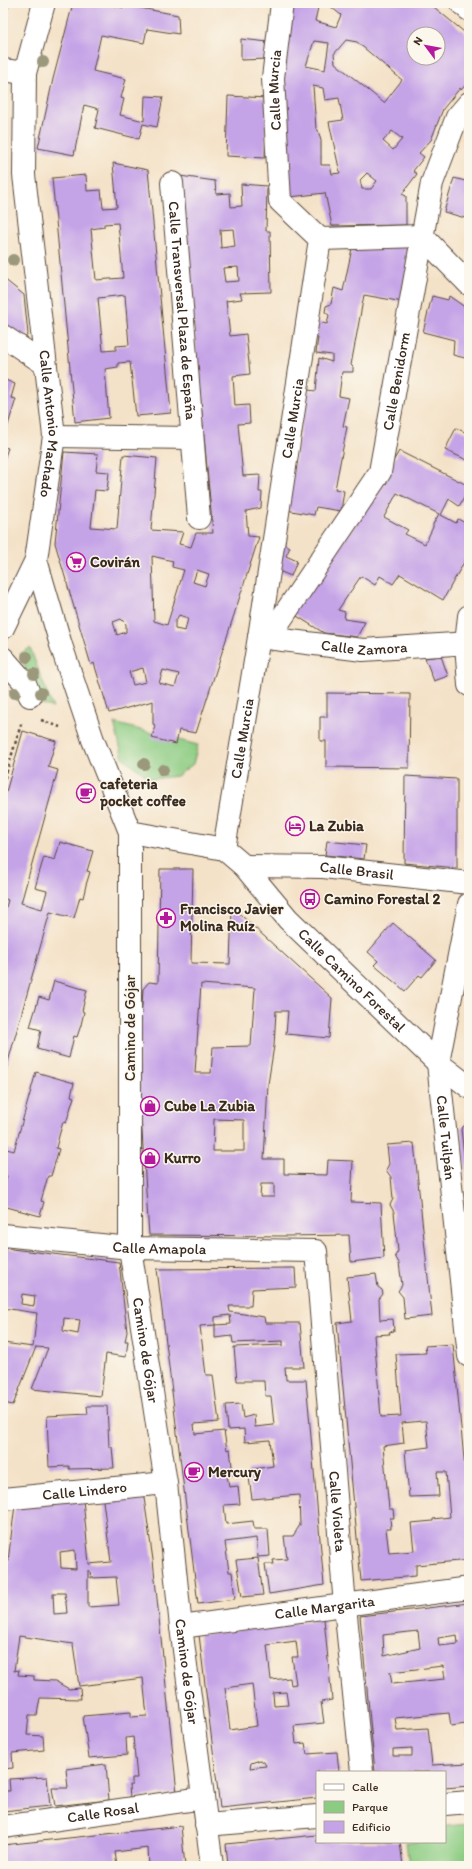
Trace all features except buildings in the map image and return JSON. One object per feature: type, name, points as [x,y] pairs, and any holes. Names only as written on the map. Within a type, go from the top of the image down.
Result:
[{"type":"street","name":"Calle Antonio Machado","points":[[44,3],[25,73],[24,175],[54,436],[36,560],[61,645],[93,740],[130,832]]},
{"type":"street","name":"Calle Murcia","points":[[224,849],[264,637],[320,239],[280,201],[273,78],[282,3]]},
{"type":"street","points":[[461,3],[469,10]]},
{"type":"street","points":[[3,70],[25,73]]},
{"type":"street","name":"Calle Benidorm","points":[[264,637],[380,472],[432,183],[457,118],[469,103]]},
{"type":"street","name":"Calle Transversal Plaza de España","points":[[172,183],[199,518]]},
{"type":"street","points":[[320,239],[422,236],[469,284]]},
{"type":"street","points":[[3,336],[46,364]]},
{"type":"street","name":"Calle Transversal Plaza de España","points":[[54,436],[192,438]]},
{"type":"street","points":[[3,628],[36,560]]},
{"type":"street","points":[[469,616],[469,685]]},
{"type":"street","name":"Calle Zamora","points":[[264,637],[363,650],[468,643]]},
{"type":"street","points":[[3,658],[25,683],[27,704]]},
{"type":"street","points":[[130,832],[224,849]]},
{"type":"street","name":"Camino de Gójar","points":[[130,832],[130,1248],[166,1483],[181,1627],[212,1866]]},
{"type":"street","name":"Calle Camino Forestal","points":[[224,849],[244,866],[288,919],[438,1063],[469,1087]]},
{"type":"street","name":"Calle Brasil","points":[[244,866],[323,867],[469,883]]},
{"type":"street","name":"Calle Tuilpán","points":[[469,904],[438,1063],[469,1356]]},
{"type":"street","name":"Calle Amapola","points":[[3,1236],[130,1248],[316,1251]]},
{"type":"street","name":"Calle Violeta","points":[[316,1251],[345,1606],[362,1771]]},
{"type":"street","name":"Calle Lindero","points":[[3,1498],[166,1483]]},
{"type":"street","name":"Calle Margarita","points":[[181,1627],[469,1588]]},
{"type":"street","name":"Calle Rosal","points":[[3,1827],[202,1798]]},
{"type":"street","points":[[446,1804],[469,1802]]},
{"type":"street","points":[[206,1825],[316,1816]]},
{"type":"path","points":[[3,784],[27,704],[93,740]]},
{"type":"green space","points":[[30,648],[53,708],[39,703],[20,654]]},
{"type":"green space","points":[[114,723],[198,745],[193,764],[177,776],[151,779],[123,758]]},
{"type":"green space","points":[[469,1824],[469,1866],[409,1866],[406,1843],[446,1843],[446,1826]]},
{"type":"place","name":"Covirán","points":[[76,562]]},
{"type":"place","name":"cafeteria pocket coffee","points":[[86,793]]},
{"type":"place","name":"La Zubia","points":[[295,826]]},
{"type":"place","name":"Camino Forestal 2","points":[[310,899]]},
{"type":"place","name":"Francisco Javier Molina Ruíz","points":[[166,918]]},
{"type":"place","name":"Cube La Zubia","points":[[150,1106]]},
{"type":"place","name":"Kurro","points":[[150,1158]]},
{"type":"place","name":"Mercury","points":[[194,1472]]}]
